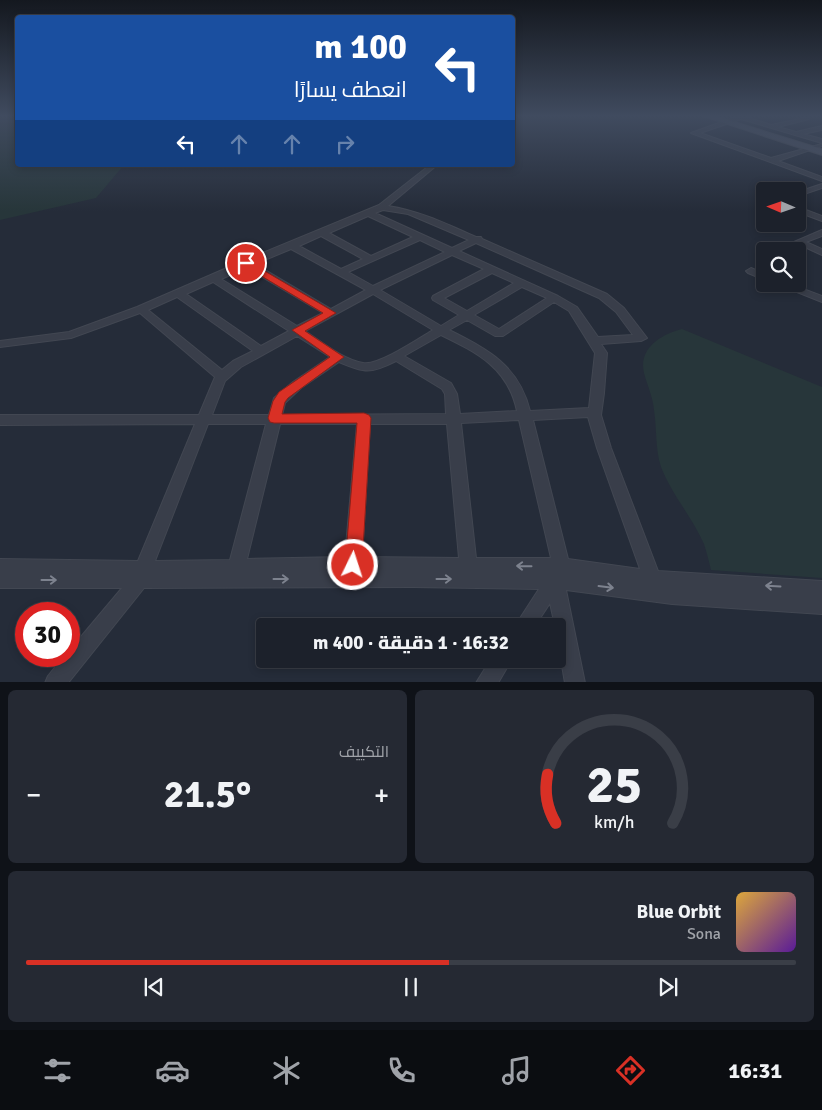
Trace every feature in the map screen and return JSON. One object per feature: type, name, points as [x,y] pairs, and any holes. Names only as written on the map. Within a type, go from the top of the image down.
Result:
[{"type":"main road","points":[[806,147],[822,152]]},
{"type":"street","points":[[733,147],[822,179]]},
{"type":"street","points":[[770,160],[813,147]]},
{"type":"street","points":[[0,344],[71,335],[178,293],[382,207],[432,167]]},
{"type":"street","points":[[806,191],[822,186]]},
{"type":"street","points":[[382,207],[415,213],[478,239],[603,296],[620,310],[641,338],[594,341]]},
{"type":"street","points":[[368,213],[554,298],[573,310],[583,322],[601,353],[598,393],[594,412],[604,448],[652,579]]},
{"type":"street","points":[[806,213],[822,219]]},
{"type":"street","points":[[321,232],[370,259]]},
{"type":"street","points":[[822,233],[798,242],[822,252]]},
{"type":"street","points":[[341,272],[420,237]]},
{"type":"street","points":[[55,682],[142,574],[220,379],[237,364],[298,330],[478,239]]},
{"type":"street","points":[[290,245],[374,290],[440,330],[478,349],[506,372],[520,395],[525,415],[558,574],[574,682]]},
{"type":"street","points":[[246,263],[331,313]]},
{"type":"street","points":[[492,269],[437,298],[499,334],[554,298]]},
{"type":"street","points":[[751,271],[756,273]]},
{"type":"street","points":[[213,278],[338,357],[362,368],[376,366],[395,356],[522,283]]},
{"type":"street","points":[[802,292],[822,300]]},
{"type":"street","points":[[178,293],[260,351]]},
{"type":"street","points":[[141,308],[223,377]]},
{"type":"street","points":[[395,356],[447,386],[451,394],[468,565]]},
{"type":"street","points":[[237,567],[279,401],[284,395],[338,357]]},
{"type":"street","points":[[0,420],[453,419],[594,412]]},
{"type":"street","points":[[352,572],[364,418]]},
{"type":"street","points":[[0,580],[142,574],[237,567],[352,572],[468,565],[558,574],[672,596],[822,605]]},
{"type":"street","points":[[0,567],[142,574],[352,572],[558,574],[822,589]]},
{"type":"street","points":[[529,618],[558,574]]},
{"type":"street","points":[[486,682],[496,668]]},
{"type":"shaded area","points":[[0,147],[15,147],[15,167],[122,167],[96,198],[0,220]]},
{"type":"shaded area","points":[[682,329],[822,387],[822,578],[711,570],[704,544],[661,467],[653,405],[644,373],[643,364],[645,356],[653,343],[667,334]]},
{"type":"route","points":[[246,263],[331,313],[298,330],[338,357],[284,395],[279,401],[274,418],[364,418],[353,565]]}]
